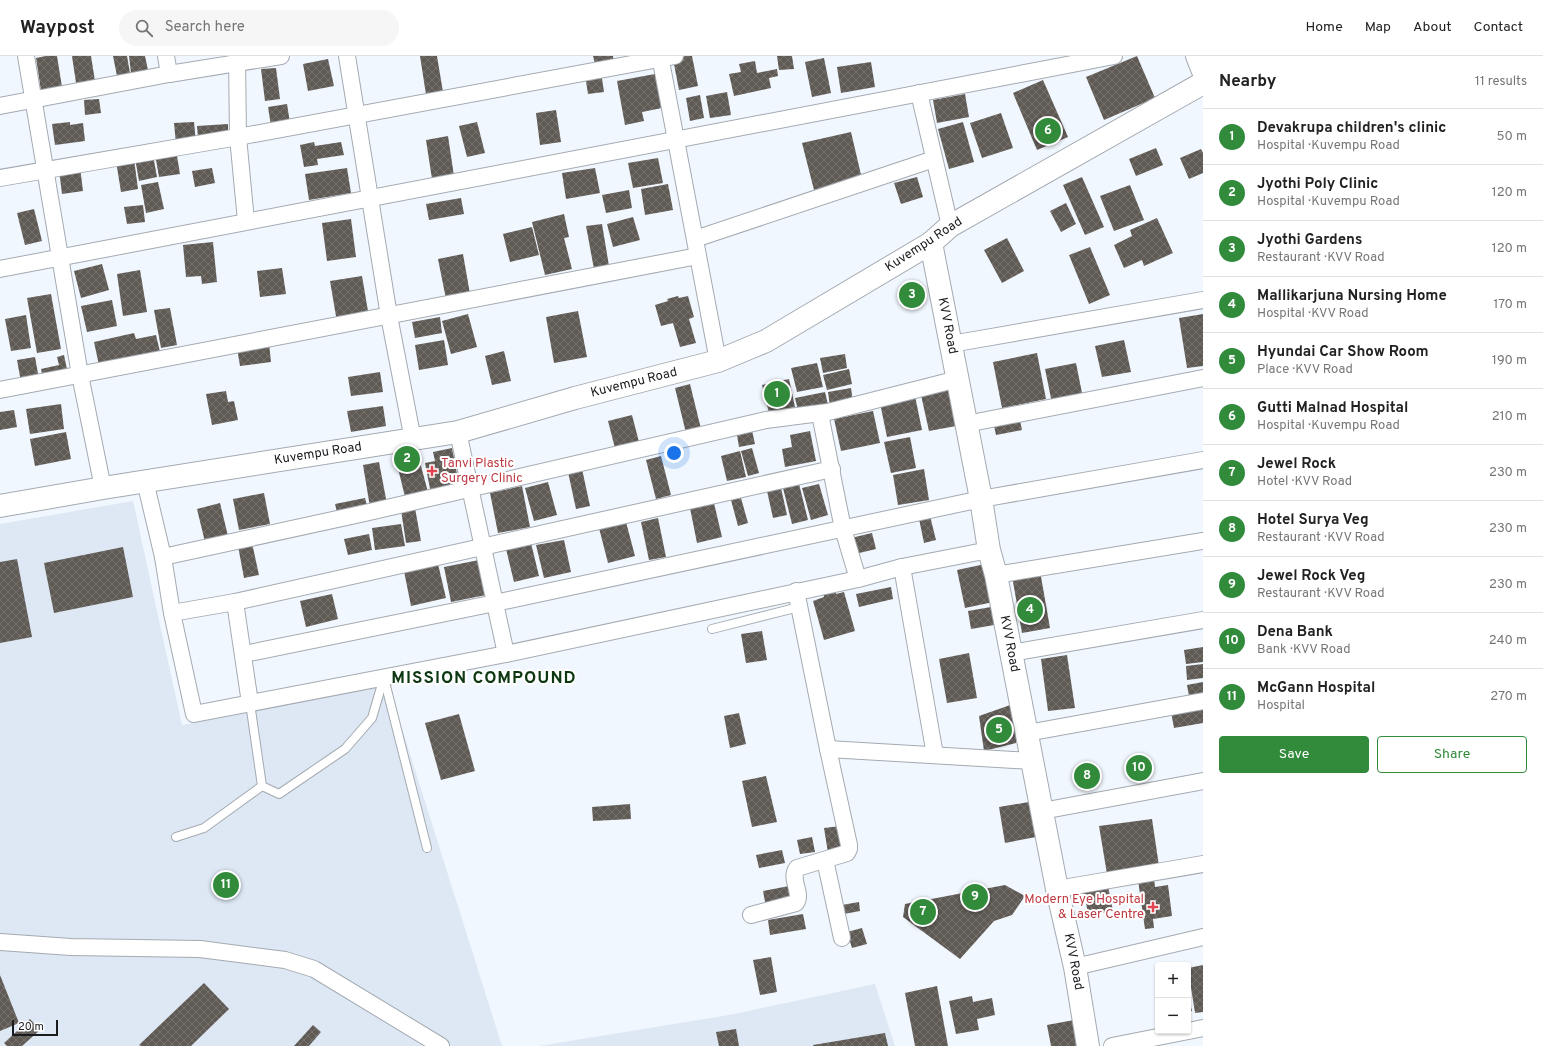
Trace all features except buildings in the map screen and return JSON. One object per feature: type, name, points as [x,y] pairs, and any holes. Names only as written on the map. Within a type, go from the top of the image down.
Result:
[{"type":"main road","points":[[1197,56],[1203,71]]},
{"type":"main road","name":"Kuvempu Road","points":[[0,506],[145,481],[458,432],[575,398],[718,361],[766,341],[931,243],[950,226],[1203,83]]},
{"type":"main road","name":"KVV Road","points":[[931,243],[981,500],[989,550],[996,575],[1057,889],[1075,967],[1088,1046]]},
{"type":"street","points":[[26,56],[80,375],[103,488]]},
{"type":"street","points":[[166,56],[169,74]]},
{"type":"street","points":[[0,106],[237,60],[281,56]]},
{"type":"street","points":[[347,56],[389,316],[413,440]]},
{"type":"street","points":[[0,269],[370,197],[1114,56]]},
{"type":"street","points":[[0,178],[238,137],[665,57],[676,139],[718,361]]},
{"type":"street","points":[[237,60],[238,137],[246,221]]},
{"type":"street","points":[[919,93],[950,226]]},
{"type":"street","points":[[695,239],[934,159]]},
{"type":"street","points":[[0,390],[698,256]]},
{"type":"street","points":[[951,344],[1203,300]]},
{"type":"street","points":[[966,424],[1203,378]]},
{"type":"street","points":[[163,557],[766,420],[820,414],[958,379]]},
{"type":"street","points":[[820,414],[843,529],[858,579]]},
{"type":"street","points":[[458,432],[506,654]]},
{"type":"street","points":[[244,654],[495,603],[981,500],[1203,460]]},
{"type":"street","points":[[172,613],[235,602],[832,469]]},
{"type":"street","points":[[145,481],[163,557],[172,613],[194,714],[798,599],[902,566],[989,550]]},
{"type":"street","points":[[996,575],[1203,541]]},
{"type":"street","points":[[902,566],[934,755]]},
{"type":"street","points":[[751,915],[796,903],[798,898],[794,878],[797,868],[847,853],[849,849],[798,599]]},
{"type":"street","points":[[235,602],[244,654],[250,703]]},
{"type":"street","points":[[1011,653],[1203,620]]},
{"type":"street","points":[[1027,733],[1203,701]]},
{"type":"street","points":[[828,749],[1032,761]]},
{"type":"street","points":[[1042,811],[1203,781]]},
{"type":"street","points":[[826,860],[842,938]]},
{"type":"street","points":[[1057,889],[1203,864]]},
{"type":"street","points":[[1075,967],[1203,937]]},
{"type":"street","points":[[0,942],[71,947],[200,949],[285,960],[314,969],[441,1046]]},
{"type":"street","points":[[1112,1046],[1203,1028]]},
{"type":"lane","points":[[712,629],[798,599]]},
{"type":"lane","points":[[262,786],[279,794],[345,749],[372,718],[384,677]]},
{"type":"lane","points":[[384,677],[426,848]]},
{"type":"lane","points":[[250,703],[262,786]]},
{"type":"lane","points":[[176,837],[204,828],[262,786]]},
{"type":"shaded area","points":[[133,501],[182,725],[388,684],[502,1046],[0,1046],[0,524]]},
{"type":"shaded area","points":[[875,984],[895,1046],[539,1046],[729,1015]]},
{"type":"place","name":"Gutti Malnad Hospital","points":[[1048,131]]},
{"type":"place","name":"Jyothi Gardens","points":[[912,295]]},
{"type":"place","name":"Devakrupa children's clinic","points":[[777,394]]},
{"type":"place","name":"Jyothi Poly Clinic","points":[[407,459]]},
{"type":"place","name":"Tanvi Plastic Surgery Clinic","points":[[432,471]]},
{"type":"place","name":"Mallikarjuna Nursing Home","points":[[1030,610]]},
{"type":"place","name":"Hyundai Car Show Room","points":[[999,730]]},
{"type":"place","name":"Dena Bank","points":[[1139,768]]},
{"type":"place","name":"Hotel Surya Veg","points":[[1087,776]]},
{"type":"place","name":"McGann Hospital","points":[[226,885]]},
{"type":"place","name":"Jewel Rock Veg","points":[[975,897]]},
{"type":"place","name":"Modern Eye Hospital & Laser Centre","points":[[1153,907]]},
{"type":"place","name":"Jewel Rock","points":[[923,912]]},
{"type":"district","name":"MISSION COMPOUND","points":[[484,679]]}]
